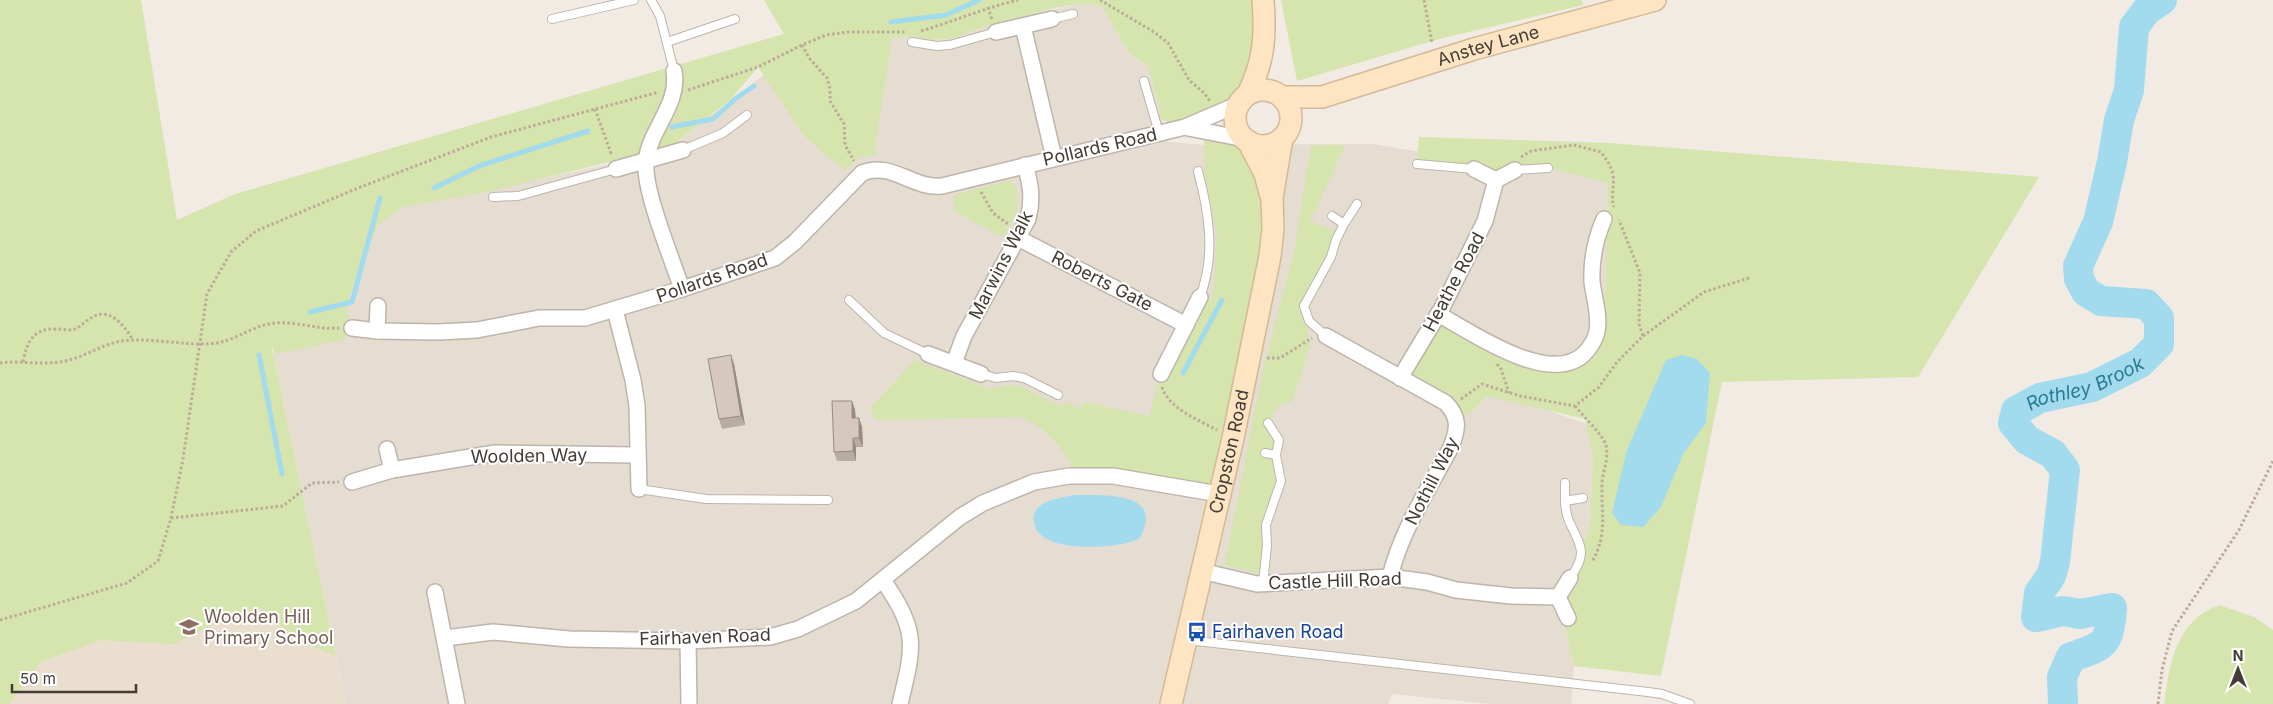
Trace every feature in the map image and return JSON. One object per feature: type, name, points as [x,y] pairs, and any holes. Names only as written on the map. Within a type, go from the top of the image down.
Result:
[{"type":"street","name":"Cropston Road","points":[[1263,0],[1264,44],[1257,75],[1236,113],[1236,122],[1239,132],[1246,140],[1265,174],[1272,198]]},
{"type":"street","name":"Anstey Lane","points":[[1278,95],[1322,97],[1435,61],[1655,0]]},
{"type":"street","points":[[996,32],[1052,19]]},
{"type":"street","points":[[1023,26],[1054,158]]},
{"type":"street","name":"Cropston Road","points":[[1171,704],[1218,494],[1233,438],[1270,256],[1273,229],[1272,198],[1291,114],[1288,105],[1278,95],[1264,44]]},
{"type":"street","points":[[674,71],[674,92],[648,150],[646,161],[650,192],[682,289]]},
{"type":"street","points":[[1243,99],[1265,90],[1278,95]]},
{"type":"street","name":"Anstey Lane","points":[[1286,131],[1322,97]]},
{"type":"street","name":"Pollards Road","points":[[352,328],[377,331],[477,330],[540,318],[584,318],[682,289],[775,258],[795,242],[862,173],[872,169],[882,169],[929,188],[942,186],[1184,127],[1216,115],[1243,99]]},
{"type":"street","name":"Pollards Road","points":[[1184,127],[1246,140]]},
{"type":"street","points":[[1246,140],[1265,146],[1274,144],[1286,131]]},
{"type":"street","points":[[616,169],[683,150]]},
{"type":"street","name":"Marwins Walk","points":[[954,363],[964,336],[1028,219],[1032,204],[1032,189],[1026,165]]},
{"type":"street","points":[[1474,169],[1496,180],[1515,170]]},
{"type":"street","name":"Heathe Road","points":[[1400,378],[1438,314],[1485,221],[1496,180]]},
{"type":"street","points":[[1438,314],[1519,358],[1543,365],[1567,363],[1580,358],[1588,350],[1597,332],[1592,255],[1604,219]]},
{"type":"street","name":"Roberts Gate","points":[[1020,235],[1186,325]]},
{"type":"street","points":[[1161,374],[1200,297]]},
{"type":"street","points":[[377,331],[378,306]]},
{"type":"street","points":[[615,310],[633,380],[637,406],[639,489]]},
{"type":"street","name":"Nothill Way","points":[[1326,336],[1446,403],[1457,419],[1457,431],[1403,539],[1394,560],[1390,577]]},
{"type":"street","points":[[928,354],[981,374]]},
{"type":"street","points":[[387,449],[392,470]]},
{"type":"street","name":"Woolden Way","points":[[352,482],[392,470],[495,453],[637,455]]},
{"type":"street","name":"Fairhaven Road","points":[[444,638],[493,632],[569,640],[688,641],[770,637],[798,629],[856,602],[960,517],[983,502],[1034,482],[1069,476],[1113,476],[1218,494]]},
{"type":"street","name":"Castle Hill Road","points":[[1201,571],[1263,584],[1390,577],[1427,582],[1456,590],[1511,596],[1558,597]]},
{"type":"street","points":[[1568,618],[1558,597],[1570,578]]},
{"type":"street","points":[[883,580],[902,608],[912,647],[900,704]]},
{"type":"street","points":[[435,592],[457,704]]},
{"type":"street","points":[[688,641],[689,704]]},
{"type":"lane","points":[[552,19],[634,0]]},
{"type":"lane","points":[[650,0],[660,16],[674,71]]},
{"type":"lane","points":[[1052,19],[1073,14]]},
{"type":"lane","points":[[667,42],[735,19]]},
{"type":"lane","points":[[912,42],[937,46],[950,45],[996,32]]},
{"type":"lane","points":[[1144,81],[1159,133]]},
{"type":"lane","points":[[683,150],[723,133],[747,115]]},
{"type":"lane","points":[[1417,164],[1474,169]]},
{"type":"lane","points":[[1515,170],[1548,168]]},
{"type":"lane","points":[[493,197],[518,196],[616,169]]},
{"type":"lane","points":[[1198,171],[1209,226],[1208,276],[1200,297]]},
{"type":"lane","points":[[1326,336],[1309,321],[1304,306],[1331,257],[1336,240],[1344,224],[1357,204]]},
{"type":"lane","points":[[1332,216],[1344,224]]},
{"type":"lane","points":[[849,300],[884,332],[928,354]]},
{"type":"lane","points":[[981,374],[996,378],[1013,376],[1024,378],[1058,395]]},
{"type":"lane","points":[[1263,584],[1267,545],[1266,525],[1282,481],[1276,455],[1279,440],[1268,423]]},
{"type":"lane","points":[[1265,453],[1276,455]]},
{"type":"lane","points":[[1565,483],[1568,520],[1579,540],[1582,557],[1570,578]]},
{"type":"lane","points":[[639,489],[706,499],[828,500]]},
{"type":"lane","points":[[1565,501],[1583,498]]},
{"type":"lane","points":[[1185,640],[1648,692],[1662,694],[1690,704]]},
{"type":"path","points":[[0,620],[127,583],[158,561],[171,518],[183,459],[207,294],[231,252],[256,231],[358,188],[491,137],[658,92],[674,92],[702,86],[750,70],[802,45],[826,36],[848,32],[890,34],[920,31],[965,18],[988,7],[1018,0]]},
{"type":"path","points":[[1100,0],[1154,32],[1168,43],[1180,68],[1189,80],[1204,93],[1216,115]]},
{"type":"path","points":[[1424,0],[1435,61]]},
{"type":"path","points":[[802,45],[809,58],[827,78],[830,100],[844,124],[845,145],[862,173]]},
{"type":"path","points":[[595,108],[616,169]]},
{"type":"path","points":[[977,177],[985,202],[993,213],[1020,235]]},
{"type":"path","points":[[1643,336],[1704,292],[1749,278]]},
{"type":"path","points":[[23,362],[28,343],[33,335],[46,329],[73,330],[94,315],[105,314],[115,318],[133,340]]},
{"type":"path","points":[[0,363],[65,361],[106,345],[133,340],[199,344],[236,338],[272,323],[289,322],[326,329],[352,328]]},
{"type":"path","points":[[1249,355],[1272,359],[1280,358],[1290,353],[1309,338],[1326,336]]},
{"type":"path","points":[[1161,374],[1163,391],[1176,405],[1192,417],[1233,438]]},
{"type":"path","points":[[2158,704],[2162,670],[2172,631],[2239,530],[2273,462]]},
{"type":"path","points":[[171,518],[284,506],[312,483],[352,482]]},
{"type":"shaded area","points":[[1077,4],[1094,4],[1103,8],[1129,53],[1148,66],[1168,142],[1205,145],[1373,144],[1491,164],[1541,146],[1608,183],[1604,342],[1574,371],[1552,412],[1590,425],[1593,455],[1590,529],[1558,597],[1574,666],[1571,704],[1490,704],[1392,694],[1388,704],[346,704],[273,352],[309,336],[339,327],[357,274],[378,225],[403,207],[650,156],[680,140],[802,45],[913,36],[930,40],[951,39],[990,25]]},
{"type":"shaded area","name":"Woolden Hill Primary School","points":[[315,559],[346,704],[0,704],[0,639]]},
{"type":"green space","points":[[0,0],[141,0],[177,220],[235,194],[784,34],[764,0],[1263,0],[1248,94],[1185,127],[1162,120],[1148,66],[1129,53],[1103,8],[1094,4],[1077,4],[990,25],[951,39],[930,40],[913,36],[892,38],[875,145],[877,155],[859,157],[845,171],[805,137],[758,67],[731,99],[676,143],[650,156],[605,163],[491,191],[403,207],[378,225],[357,274],[346,307],[352,328],[343,340],[275,354],[271,343],[336,656],[298,641],[262,608],[232,615],[174,644],[101,640],[41,662],[9,704],[0,704]]},
{"type":"green space","points":[[1281,0],[1582,0],[1583,5],[1439,39],[1297,81]]},
{"type":"green space","points":[[1204,130],[1245,139],[1272,198],[1219,494],[1069,476],[1071,463],[1061,448],[1043,430],[1020,417],[875,420],[870,408],[915,360],[990,389],[1006,385],[1020,386],[1061,406],[1066,402],[1079,409],[1084,402],[1149,416],[1161,374],[1200,297],[1211,300],[1214,284],[1217,234],[1205,173]]},
{"type":"green space","points":[[1419,137],[1610,143],[2039,177],[1918,377],[1722,382],[1661,676],[1574,666],[1558,597],[1590,529],[1593,455],[1585,419],[1487,396],[1470,414],[1457,419],[1403,374],[1440,320],[1505,351],[1573,370],[1604,341],[1608,183],[1548,168],[1515,170],[1496,180],[1474,169],[1417,164]]},
{"type":"green space","points":[[1311,145],[1345,145],[1311,221],[1334,231],[1331,257],[1304,305],[1310,347],[1292,402],[1280,404],[1268,423],[1279,440],[1281,481],[1266,525],[1264,575],[1225,565],[1262,374],[1295,247]]},
{"type":"green space","points":[[1007,181],[1014,183],[1017,191],[1018,205],[1003,237],[954,211],[954,195]]},
{"type":"green space","points":[[2219,605],[2254,617],[2273,630],[2273,704],[2164,704],[2173,656],[2183,634],[2199,616]]},
{"type":"water","points":[[1682,355],[1697,359],[1710,373],[1706,423],[1683,454],[1661,507],[1643,527],[1621,525],[1612,513],[1627,450],[1666,360]]},
{"type":"water","points":[[1074,495],[1115,496],[1139,504],[1145,512],[1145,523],[1139,539],[1108,546],[1082,547],[1060,544],[1043,537],[1035,526],[1035,511],[1040,506],[1053,500]]},
{"type":"building","points":[[731,355],[741,416],[719,419],[708,359]]},
{"type":"building","points":[[832,401],[852,401],[852,418],[859,418],[859,438],[853,438],[853,451],[834,452]]},
{"type":"waterway","points":[[891,22],[946,15],[979,0]]},
{"type":"waterway","name":"Rothley Brook","points":[[2063,704],[2062,677],[2071,657],[2092,650],[2104,642],[2109,629],[2112,608],[2080,614],[2063,611],[2036,617],[2039,593],[2051,576],[2055,562],[2065,470],[2053,454],[2027,440],[2013,423],[2016,411],[2040,398],[2092,387],[2140,363],[2159,344],[2159,318],[2146,304],[2101,301],[2086,292],[2079,279],[2078,266],[2098,222],[2112,162],[2119,120],[2129,90],[2134,27],[2146,11],[2162,0]]},
{"type":"waterway","points":[[672,127],[713,119],[735,99],[754,86]]},
{"type":"waterway","points":[[434,188],[479,166],[588,131]]},
{"type":"waterway","points":[[310,312],[352,302],[380,198]]},
{"type":"waterway","points":[[1183,373],[1222,300]]},
{"type":"waterway","points":[[259,355],[282,474]]},
{"type":"place","name":"Woolden Hill Primary School","points":[[189,627]]},
{"type":"place","name":"Fairhaven Road","points":[[1197,632]]}]
